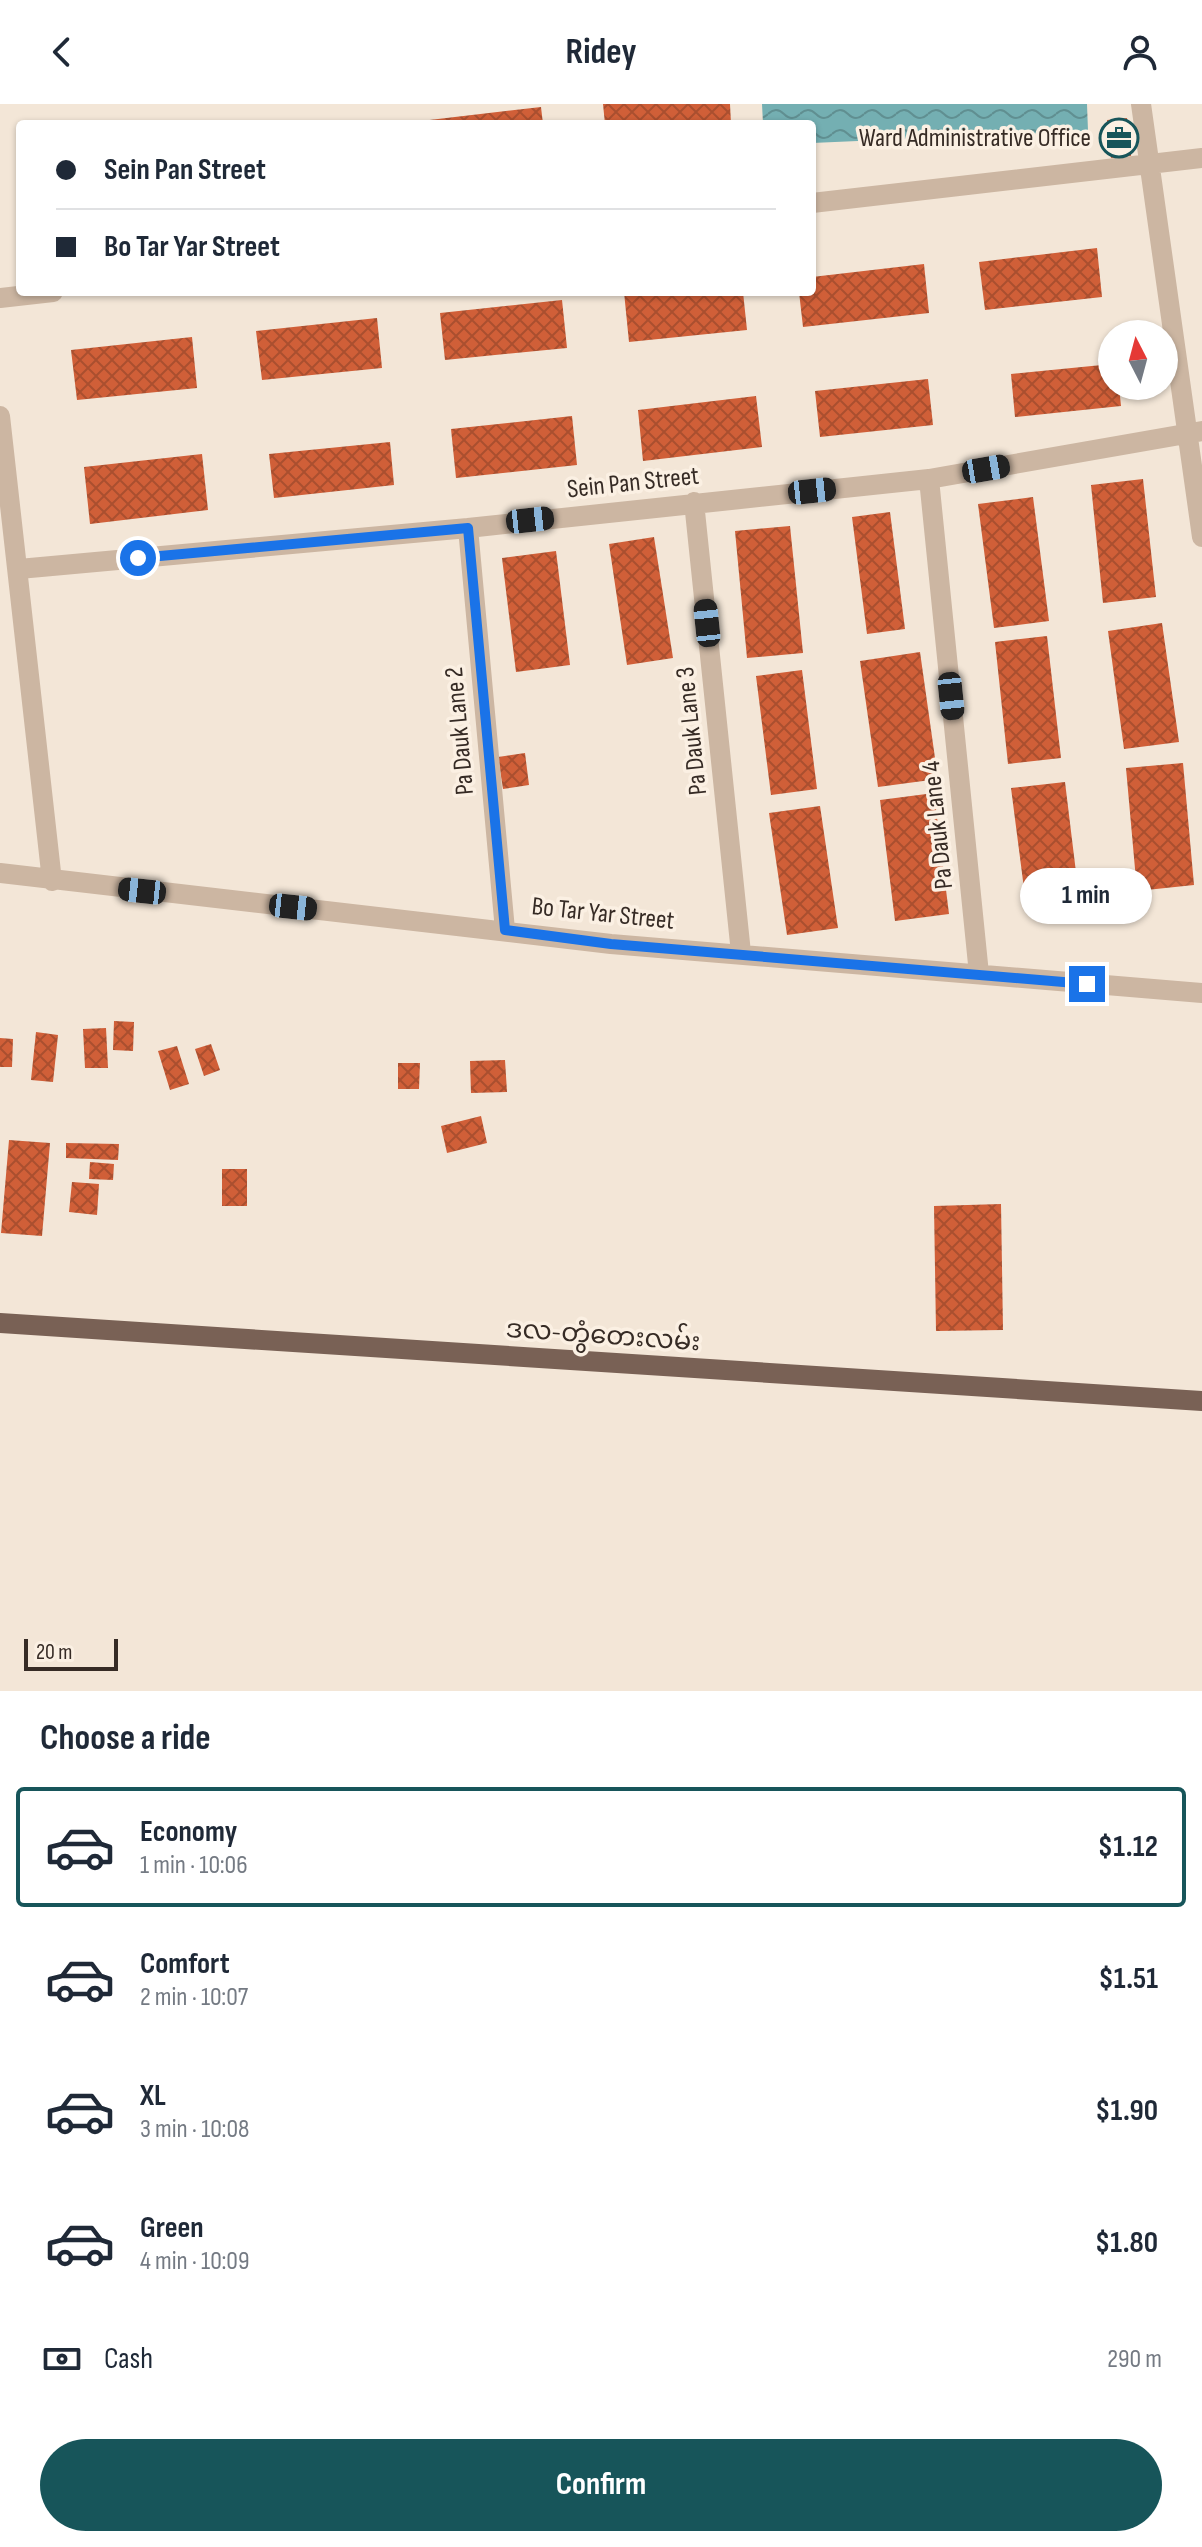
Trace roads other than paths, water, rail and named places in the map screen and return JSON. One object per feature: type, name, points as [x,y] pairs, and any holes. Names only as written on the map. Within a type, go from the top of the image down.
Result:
[{"type":"main road","name":"ဒလ-တွံတေးလမ်း","points":[[0,1323],[1202,1401]]},
{"type":"street","points":[[1141,104],[1194,431],[1202,537]]},
{"type":"street","points":[[816,203],[1202,158]]},
{"type":"street","points":[[0,416],[52,881]]},
{"type":"street","name":"Sein Pan Street","points":[[19,569],[468,528],[929,479],[1194,431]]},
{"type":"street","name":"Pa Dauk Lane 4","points":[[929,479],[979,974]]},
{"type":"street","name":"Pa Dauk Lane 3","points":[[694,502],[741,953]]},
{"type":"street","name":"Pa Dauk Lane 2","points":[[468,528],[505,930]]},
{"type":"street","name":"Bo Tar Yar Street","points":[[0,873],[611,944],[1202,993]]},
{"type":"water","points":[[762,104],[1087,104],[1088,131],[816,143],[816,120],[763,120]]},
{"type":"place","name":"Ward Administrative Office","points":[[1119,138]]}]
